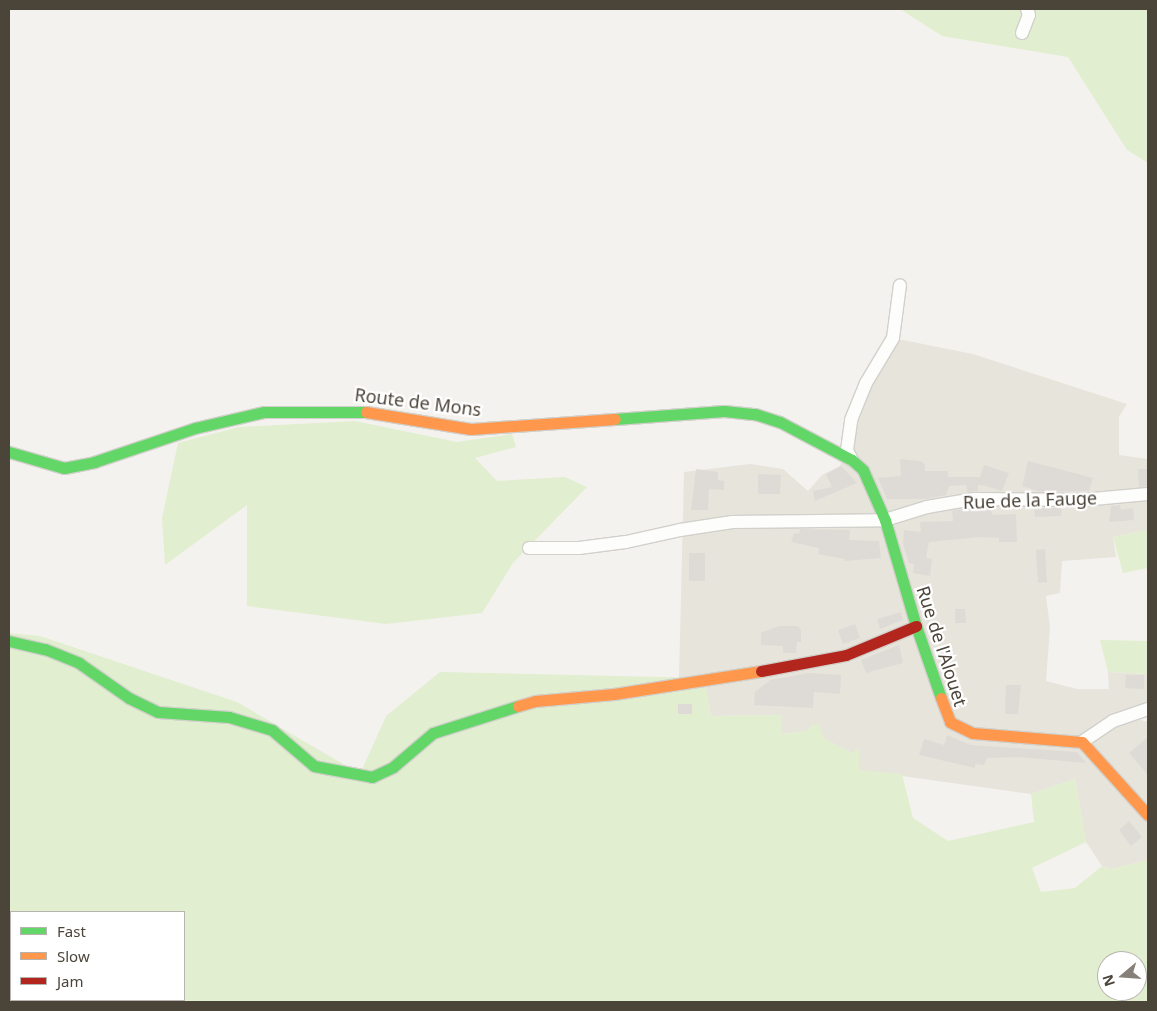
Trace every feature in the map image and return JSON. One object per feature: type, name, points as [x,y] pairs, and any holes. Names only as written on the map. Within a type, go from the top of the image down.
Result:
[{"type":"street","points":[[1022,33],[1029,15],[1027,9]]},
{"type":"street","points":[[852,460],[847,450],[851,420],[866,383],[893,338],[900,285]]},
{"type":"street","name":"Route de Mons","points":[[9,452],[64,468],[94,462],[195,428],[264,412],[356,412],[471,429],[724,411],[756,414],[780,422],[852,460]]},
{"type":"street","name":"Rue de l'Alouet","points":[[852,460],[863,470],[885,520],[916,626],[950,722],[974,733],[1082,742]]},
{"type":"street","name":"Rue de la Fauge","points":[[530,548],[588,547],[680,530],[763,521],[885,520],[927,507],[974,499],[1082,500],[1148,494]]},
{"type":"street","points":[[9,641],[45,649],[79,663],[129,698],[158,712],[229,717],[272,730],[314,766],[372,778],[393,767],[433,733],[535,701],[614,694],[758,672],[846,655],[916,626]]},
{"type":"street","points":[[1145,811],[1082,742],[1113,721],[1148,709]]},
{"type":"shaded area","points":[[893,338],[973,354],[1127,404],[1119,417],[1119,455],[1148,459],[1148,530],[1113,537],[1116,557],[1062,561],[1060,593],[1046,596],[1050,627],[1046,681],[1077,689],[1109,689],[1108,672],[1148,674],[1148,709],[1127,716],[1148,722],[1148,801],[1141,806],[1148,814],[1148,860],[1112,869],[1102,866],[1086,842],[1075,779],[1031,794],[859,770],[859,749],[852,753],[823,738],[812,725],[806,731],[781,734],[781,715],[711,716],[704,678],[679,677],[684,472],[750,464],[783,469],[808,491],[822,475],[840,466],[847,450],[847,437]]},
{"type":"green space","points":[[900,9],[1148,9],[1148,163],[1127,150],[1068,57],[942,36]]},
{"type":"green space","points":[[355,421],[457,442],[512,434],[516,447],[475,458],[497,481],[565,477],[587,487],[513,563],[482,613],[386,624],[247,606],[247,505],[165,565],[162,518],[178,443],[239,427]]},
{"type":"green space","points":[[1148,530],[1148,568],[1123,573],[1113,537]]},
{"type":"green space","points":[[9,633],[40,636],[237,702],[360,774],[386,716],[440,672],[704,678],[711,716],[782,715],[781,734],[806,731],[812,725],[819,724],[824,738],[852,753],[859,748],[859,770],[902,774],[913,818],[948,841],[1034,822],[1031,794],[1075,779],[1086,842],[1032,868],[1041,892],[1075,888],[1102,866],[1112,869],[1148,860],[1148,1002],[9,1002]]},
{"type":"green space","points":[[1100,640],[1148,641],[1148,674],[1108,672]]},
{"type":"building","points":[[900,459],[920,461],[925,464],[925,471],[948,471],[948,477],[980,477],[984,465],[1009,473],[1002,491],[978,485],[978,491],[967,492],[966,485],[949,486],[946,495],[925,499],[887,499],[878,478],[901,476]]},
{"type":"building","points":[[1028,461],[1093,478],[1089,491],[1041,492],[1022,486]]},
{"type":"building","points":[[841,466],[857,483],[815,501],[813,491],[832,487],[826,474]]},
{"type":"building","points":[[696,469],[718,472],[718,480],[724,481],[724,490],[709,489],[708,510],[691,510]]},
{"type":"building","points":[[1138,469],[1148,469],[1148,486],[1139,487]]},
{"type":"building","points":[[758,474],[781,475],[780,494],[758,494]]},
{"type":"building","points":[[1120,505],[1121,510],[1133,508],[1134,520],[1109,522],[1111,506]]},
{"type":"building","points":[[975,507],[991,507],[992,515],[1016,514],[1017,542],[999,542],[999,538],[981,537],[929,542],[926,558],[932,559],[930,576],[913,573],[914,564],[909,563],[903,544],[904,530],[921,532],[920,522],[953,521],[952,511]]},
{"type":"building","points":[[1034,508],[1062,508],[1061,516],[1035,517]]},
{"type":"building","points":[[800,529],[850,530],[849,540],[879,541],[881,558],[845,561],[845,559],[818,554],[819,548],[791,542],[794,533],[799,534]]},
{"type":"building","points":[[1045,549],[1047,582],[1038,583],[1036,550]]},
{"type":"building","points":[[689,553],[705,553],[705,581],[689,581]]},
{"type":"building","points":[[955,609],[965,609],[966,623],[955,623]]},
{"type":"building","points":[[901,612],[903,620],[880,629],[877,619]]},
{"type":"building","points":[[855,624],[860,638],[843,644],[838,630]]},
{"type":"building","points":[[779,626],[798,626],[801,630],[801,642],[797,642],[796,653],[783,653],[783,646],[761,645],[761,633]]},
{"type":"building","points":[[899,645],[903,663],[866,673],[861,660]]},
{"type":"building","points":[[809,673],[841,675],[840,694],[814,692],[813,708],[754,705],[755,692],[770,680]]},
{"type":"building","points":[[1126,675],[1144,675],[1144,689],[1125,688]]},
{"type":"building","points":[[1006,685],[1021,685],[1018,714],[1005,714]]},
{"type":"building","points":[[678,704],[692,704],[692,714],[678,714]]},
{"type":"building","points":[[947,735],[970,745],[1077,752],[1086,763],[1018,757],[987,758],[984,765],[975,764],[975,768],[919,755],[924,739],[944,745]]},
{"type":"building","points":[[1148,737],[1148,775],[1129,753]]},
{"type":"building","points":[[1129,821],[1142,837],[1131,846],[1119,830]]},
{"type":"traffic: fast","points":[[615,419],[724,411],[755,414],[780,422],[852,460],[863,470],[885,520],[916,626],[941,698]]},
{"type":"traffic: fast","points":[[9,452],[64,468],[94,462],[195,428],[264,412],[366,412]]},
{"type":"traffic: fast","points":[[9,641],[45,649],[79,663],[129,698],[158,712],[229,717],[272,730],[314,766],[372,777],[393,767],[433,733],[518,706]]},
{"type":"traffic: slow","points":[[366,412],[471,429],[615,419]]},
{"type":"traffic: slow","points":[[518,706],[535,701],[614,694],[761,671]]},
{"type":"traffic: slow","points":[[941,698],[950,722],[973,733],[1082,742],[1148,815]]},
{"type":"traffic: jam","points":[[761,671],[846,655],[916,626]]}]
